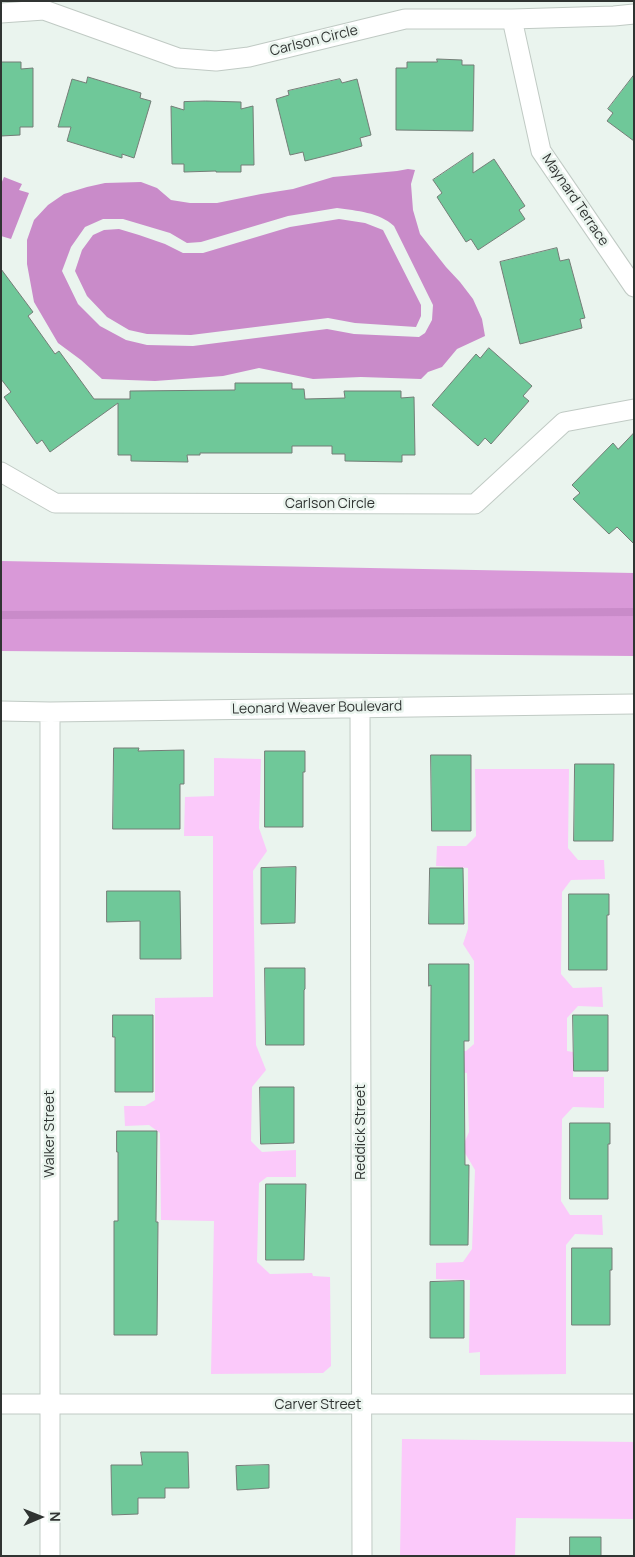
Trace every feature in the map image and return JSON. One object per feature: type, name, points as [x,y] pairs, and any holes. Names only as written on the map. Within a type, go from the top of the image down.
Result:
[{"type":"street","name":"Carlson Circle","points":[[1,13],[44,10],[178,58],[216,61],[249,57],[404,19],[512,19],[634,14]]},
{"type":"street","name":"Maynard Terrace","points":[[512,19],[541,151],[634,287]]},
{"type":"street","name":"Carlson Circle","points":[[1,472],[55,503],[475,504],[564,422],[634,409]]},
{"type":"street","name":"Leonard Weaver Boulevard","points":[[1,711],[50,712],[634,704]]},
{"type":"street","name":"Reddick Street","points":[[360,708],[362,1556]]},
{"type":"street","name":"Walker Street","points":[[50,712],[50,1556]]},
{"type":"street","name":"Carver Street","points":[[1,1404],[634,1404]]},
{"type":"shaded area","points":[[415,170],[411,184],[413,210],[420,234],[473,299],[482,319],[485,336],[457,349],[442,367],[428,372],[421,379],[361,377],[313,379],[259,368],[223,376],[155,381],[102,379],[58,343],[34,302],[27,264],[27,240],[34,220],[48,205],[64,194],[105,183],[141,182],[157,188],[171,200],[190,203],[217,203],[293,189],[333,177]],"holes":[[[337,208],[375,215],[394,226],[433,305],[432,320],[425,333],[419,337],[354,334],[327,329],[193,346],[147,345],[126,340],[100,326],[78,304],[62,271],[71,247],[85,227],[103,219],[123,219],[170,233],[187,243],[201,242],[288,216]]]},
{"type":"shaded area","points":[[4,177],[22,184],[19,190],[29,193],[11,239],[1,236],[1,184]]},
{"type":"shaded area","points":[[339,219],[365,223],[383,230],[421,305],[421,316],[416,327],[355,323],[328,318],[191,335],[147,334],[129,330],[107,317],[87,296],[75,271],[82,250],[93,235],[104,230],[119,229],[165,244],[183,253],[203,253],[290,227]]},
{"type":"shaded area","points":[[1,561],[634,573],[634,656],[1,651]]},
{"type":"shaded area","points":[[214,758],[261,759],[259,828],[267,851],[253,871],[256,1045],[266,1070],[252,1087],[251,1141],[262,1152],[296,1150],[296,1177],[267,1177],[259,1183],[257,1262],[270,1274],[312,1273],[313,1276],[330,1277],[331,1366],[323,1373],[211,1374],[214,1221],[161,1220],[160,1133],[149,1125],[125,1126],[124,1106],[145,1106],[155,1100],[155,998],[213,997],[213,836],[184,836],[185,797],[214,796]]},
{"type":"shaded area","points":[[475,769],[569,769],[568,848],[578,860],[604,860],[605,879],[571,880],[562,892],[561,974],[573,988],[602,987],[603,1007],[578,1006],[567,1018],[567,1051],[573,1052],[573,1077],[604,1077],[604,1108],[573,1107],[562,1119],[561,1201],[570,1215],[602,1215],[603,1235],[575,1234],[566,1245],[566,1374],[480,1375],[480,1352],[469,1353],[470,1280],[436,1279],[436,1263],[463,1262],[472,1249],[475,1170],[462,1148],[469,1132],[467,1073],[436,1071],[436,1051],[466,1051],[474,1044],[474,961],[463,944],[468,929],[468,868],[436,866],[437,846],[466,846],[476,836]]},
{"type":"shaded area","points":[[402,1439],[634,1442],[633,1519],[516,1518],[515,1556],[400,1556]]},
{"type":"building","points":[[437,59],[462,60],[462,65],[474,65],[473,131],[396,130],[396,68],[407,68],[407,62],[437,62]]},
{"type":"building","points":[[1,62],[21,62],[21,69],[33,68],[33,127],[20,127],[20,135],[1,136]]},
{"type":"building","points":[[634,75],[634,141],[607,121],[613,113],[608,109]]},
{"type":"building","points":[[88,77],[141,93],[140,98],[151,101],[134,158],[122,154],[122,158],[67,141],[71,127],[58,127],[72,79],[86,83]]},
{"type":"building","points":[[340,79],[342,83],[357,79],[371,135],[360,138],[362,146],[305,161],[303,152],[290,155],[276,99],[289,95],[288,91]]},
{"type":"building","points":[[184,102],[241,102],[241,109],[253,106],[254,165],[241,165],[241,172],[184,172],[184,164],[172,164],[171,106],[184,110]]},
{"type":"building","points":[[473,153],[473,173],[494,159],[525,206],[519,210],[525,219],[478,250],[471,239],[466,242],[437,197],[442,193],[433,180]]},
{"type":"building","points":[[557,248],[560,261],[569,259],[585,318],[580,319],[582,328],[520,344],[500,262]]},
{"type":"building","points":[[1,269],[33,312],[28,316],[55,354],[59,351],[94,399],[130,399],[130,391],[235,390],[235,383],[292,383],[292,389],[304,389],[305,399],[345,398],[344,391],[401,391],[401,398],[414,397],[415,455],[402,455],[402,462],[345,461],[345,454],[332,454],[332,446],[292,446],[292,453],[200,453],[200,455],[187,455],[188,462],[131,461],[131,455],[118,455],[118,403],[50,452],[42,440],[37,444],[4,397],[11,392],[1,379]]},
{"type":"building","points":[[489,348],[532,386],[523,396],[529,401],[491,444],[485,438],[478,446],[432,405],[476,354],[480,358]]},
{"type":"building","points":[[634,433],[634,544],[617,527],[609,534],[573,499],[580,493],[572,485],[613,443],[618,449]]},
{"type":"building","points":[[114,748],[139,748],[138,751],[184,750],[184,784],[180,784],[180,829],[113,829]]},
{"type":"building","points":[[265,751],[305,751],[303,827],[265,827]]},
{"type":"building","points":[[431,755],[471,755],[471,831],[432,831]]},
{"type":"building","points":[[575,764],[614,764],[613,841],[574,841]]},
{"type":"building","points":[[296,867],[295,923],[261,924],[261,868]]},
{"type":"building","points":[[430,868],[463,868],[464,924],[429,924]]},
{"type":"building","points":[[107,891],[180,891],[181,959],[140,959],[140,921],[107,922]]},
{"type":"building","points":[[569,894],[609,894],[607,970],[569,970]]},
{"type":"building","points":[[429,964],[469,964],[469,1041],[464,1041],[465,1165],[469,1165],[468,1245],[430,1245],[431,985],[429,986]]},
{"type":"building","points":[[265,968],[305,968],[304,1045],[266,1045]]},
{"type":"building","points":[[113,1015],[153,1015],[153,1092],[115,1092]]},
{"type":"building","points":[[573,1015],[608,1015],[608,1071],[574,1071]]},
{"type":"building","points":[[260,1087],[294,1087],[294,1143],[261,1144]]},
{"type":"building","points":[[570,1123],[610,1123],[608,1199],[570,1199]]},
{"type":"building","points":[[117,1131],[157,1131],[157,1335],[114,1335],[114,1221],[118,1221]]},
{"type":"building","points":[[266,1184],[306,1184],[304,1260],[266,1260]]},
{"type":"building","points":[[572,1248],[612,1248],[610,1325],[572,1325]]},
{"type":"building","points":[[464,1281],[464,1338],[430,1338],[430,1282]]},
{"type":"building","points":[[141,1452],[188,1452],[189,1488],[165,1488],[165,1498],[138,1498],[138,1514],[112,1515],[111,1465],[142,1465]]},
{"type":"building","points":[[269,1465],[269,1488],[237,1490],[236,1466]]},
{"type":"building","points":[[570,1537],[601,1537],[601,1556],[570,1556]]},
{"type":"waterway","points":[[1,615],[634,612]]}]
